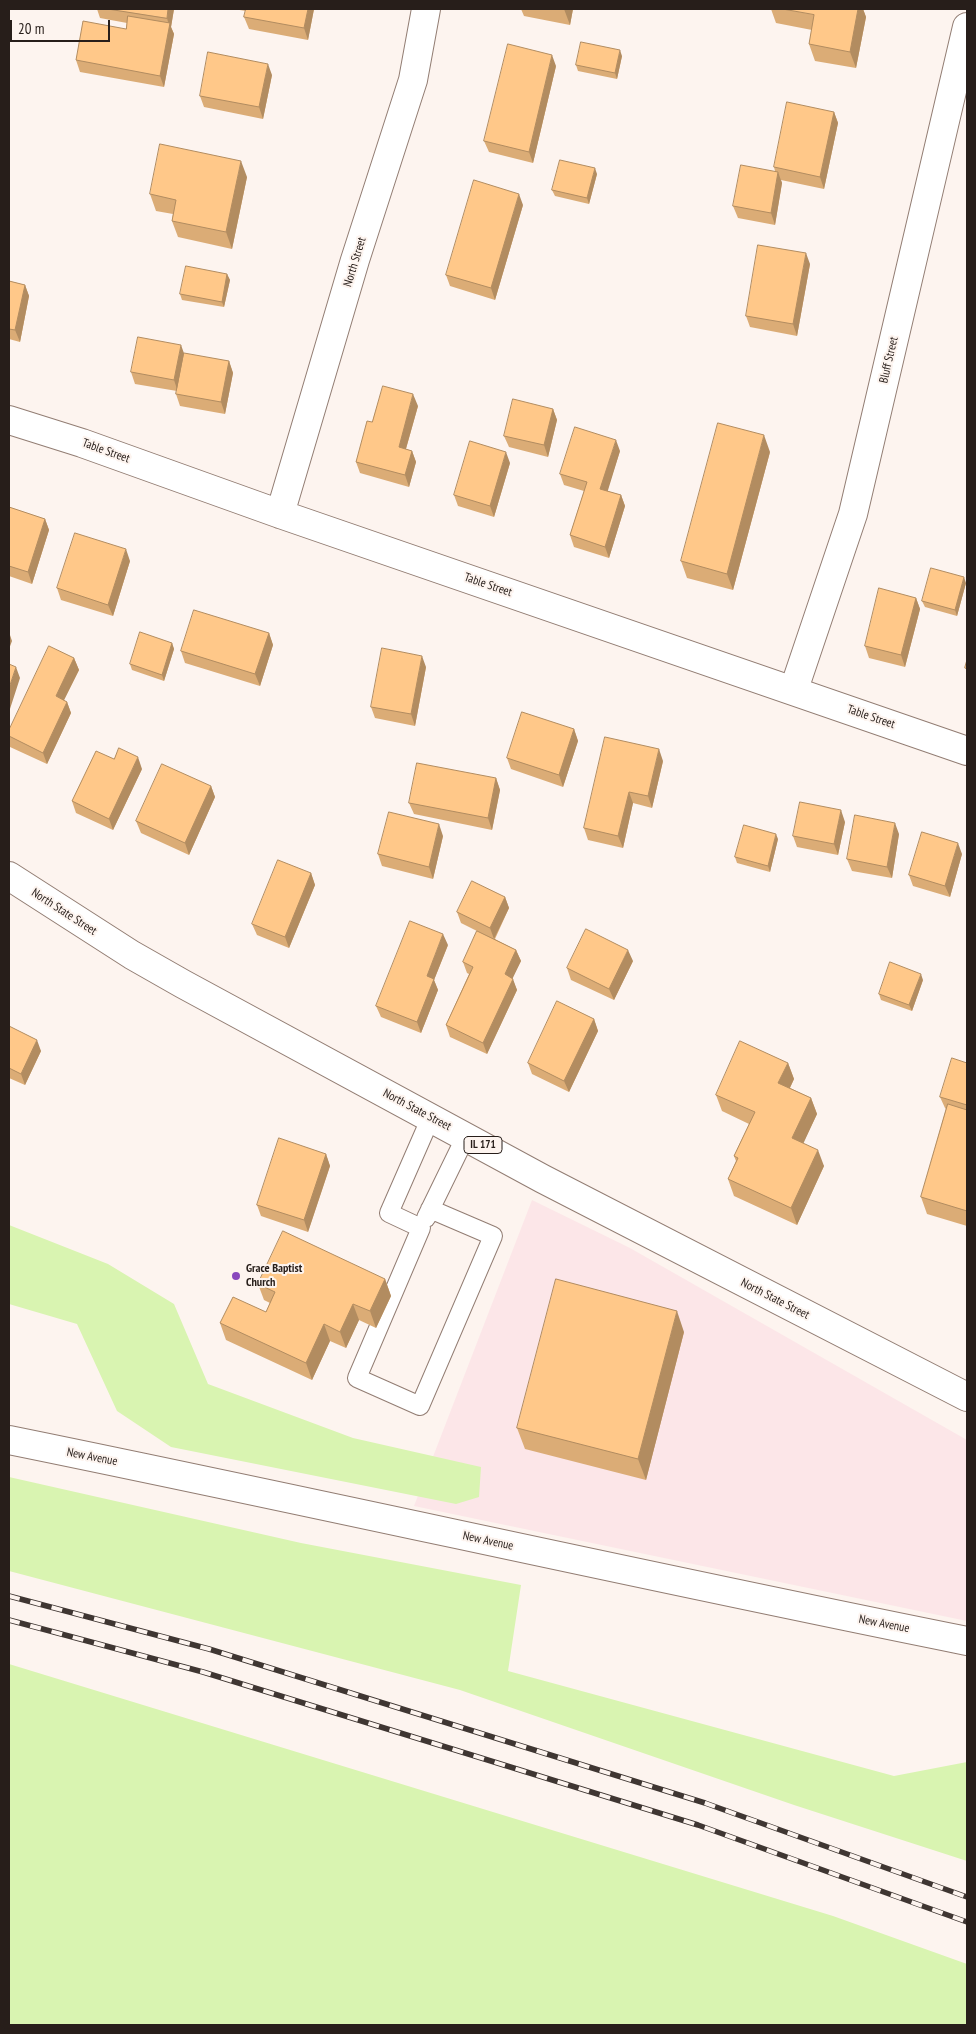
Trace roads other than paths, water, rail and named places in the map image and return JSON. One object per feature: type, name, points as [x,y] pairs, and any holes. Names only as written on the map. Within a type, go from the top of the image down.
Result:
[{"type":"street","name":"North Street","points":[[280,514],[356,260],[413,80],[426,9]]},
{"type":"street","name":"Bluff Street","points":[[794,689],[853,514],[967,27]]},
{"type":"street","name":"Table Street","points":[[9,420],[82,443],[280,514],[794,689],[967,751]]},
{"type":"street","name":"North State Street","points":[[9,876],[132,956],[543,1179],[967,1397]]},
{"type":"street","name":"New Avenue","points":[[9,1440],[219,1483],[706,1588],[967,1641]]},
{"type":"lane","points":[[421,1228],[389,1214],[431,1117]]},
{"type":"lane","points":[[430,1210],[493,1236],[420,1406],[358,1378],[421,1228],[466,1136]]},
{"type":"railway","points":[[9,1596],[209,1649],[705,1803],[967,1897]]},
{"type":"railway","points":[[9,1620],[203,1672],[698,1825],[967,1922]]},
{"type":"place","name":"Grace Baptist Church","points":[[236,1276]]}]
